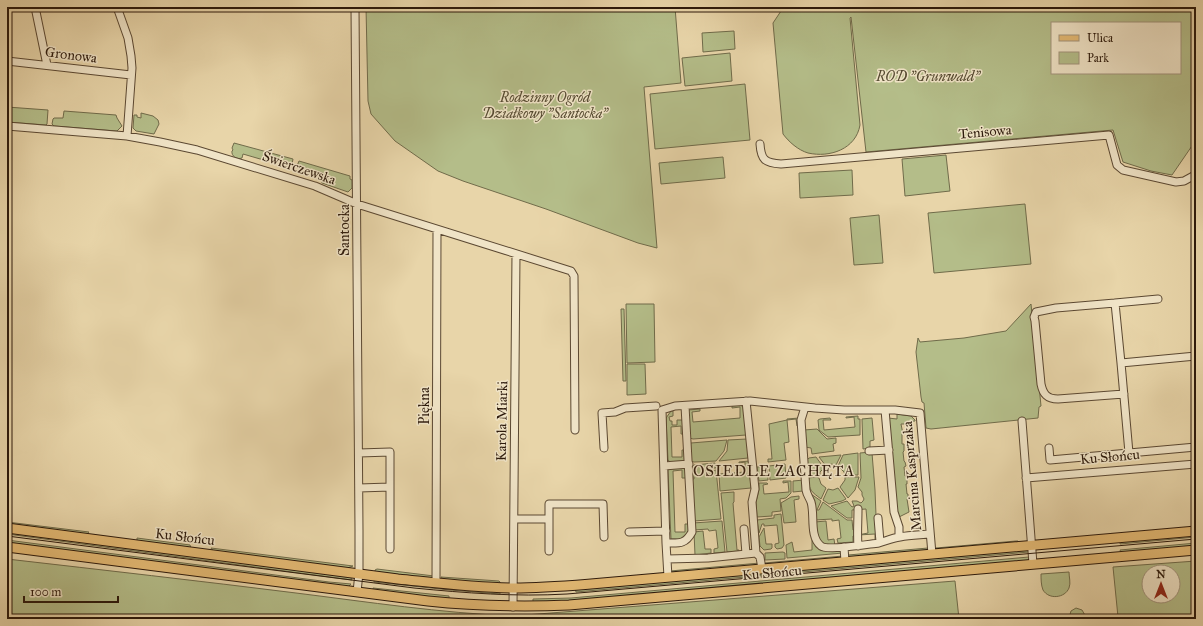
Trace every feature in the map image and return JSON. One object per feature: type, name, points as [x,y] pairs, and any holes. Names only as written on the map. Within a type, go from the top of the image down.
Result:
[{"type":"main road","name":"Ku Słońcu","points":[[7,528],[436,583],[513,588],[555,587],[1196,532]]},
{"type":"main road","name":"Ku Słońcu","points":[[7,547],[445,603],[513,607],[568,605],[1196,550]]},
{"type":"street","points":[[35,7],[47,66]]},
{"type":"street","points":[[117,7],[130,48],[132,61],[127,136]]},
{"type":"street","name":"Santocka","points":[[355,7],[359,573]]},
{"type":"street","name":"Gronowa","points":[[7,61],[131,75]]},
{"type":"street","name":"Świerczewska","points":[[7,126],[127,136],[160,142],[226,158],[315,186],[357,204],[569,270],[573,273],[575,430]]},
{"type":"street","name":"Tenisowa","points":[[760,144],[761,156],[763,159],[781,164],[1109,135],[1117,166],[1123,170],[1176,182],[1184,181],[1196,176]]},
{"type":"street","name":"Piękna","points":[[436,583],[437,230]]},
{"type":"street","name":"Karola Miarki","points":[[513,588],[516,254]]},
{"type":"street","points":[[1124,394],[1058,399],[1048,398],[1043,392],[1041,384],[1034,321],[1036,312],[1060,308],[1158,299]]},
{"type":"street","points":[[1115,303],[1129,454]]},
{"type":"street","points":[[1121,363],[1196,356]]},
{"type":"street","points":[[746,401],[755,489],[752,502],[756,554],[760,557],[762,569]]},
{"type":"street","points":[[604,448],[602,413],[615,412],[625,408],[659,408],[746,401],[844,410],[886,410]]},
{"type":"street","points":[[666,542],[683,542],[688,539],[692,532],[685,406]]},
{"type":"street","points":[[806,407],[801,423],[807,494],[811,502],[815,537],[818,543],[822,547],[827,548],[858,546],[899,537],[930,534]]},
{"type":"street","points":[[659,408],[664,466],[668,577]]},
{"type":"street","name":"Marcina Kasprzaka","points":[[899,537],[899,527],[894,512],[886,410],[920,413],[932,554]]},
{"type":"street","points":[[1022,421],[1033,564]]},
{"type":"street","points":[[1049,448],[1050,460],[1196,447]]},
{"type":"street","points":[[872,453],[889,450]]},
{"type":"street","points":[[359,452],[390,452],[390,548]]},
{"type":"street","points":[[664,466],[689,464]]},
{"type":"street","name":"Ku Słońcu","points":[[1026,478],[1196,464]]},
{"type":"street","points":[[359,488],[390,487]]},
{"type":"street","points":[[549,551],[549,504],[603,504],[604,537]]},
{"type":"street","points":[[858,509],[858,546]]},
{"type":"street","points":[[878,518],[880,542]]},
{"type":"street","points":[[514,519],[549,519]]},
{"type":"street","points":[[744,529],[746,554]]},
{"type":"street","points":[[629,532],[666,531]]},
{"type":"street","points":[[844,547],[845,562]]},
{"type":"street","name":"Ku Słońcu","points":[[667,560],[756,554]]},
{"type":"street","points":[[357,592],[359,573]]},
{"type":"street","points":[[513,588],[513,607]]},
{"type":"green space","name":"Rodzinny Ogród Działkowy \"Santocka\"","points":[[366,7],[675,7],[681,83],[644,87],[657,248],[638,243],[438,171],[395,141],[371,114],[368,101]]},
{"type":"green space","name":"ROD \"Grunwald\"","points":[[785,7],[1196,7],[1196,140],[1172,175],[1151,171],[1123,162],[1113,130],[866,152],[851,17],[860,125],[858,133],[848,146],[841,150],[825,154],[808,153],[794,145],[783,134],[773,23]]},
{"type":"green space","points":[[734,31],[735,49],[703,52],[702,33]]},
{"type":"green space","points":[[730,53],[732,81],[685,86],[682,58]]},
{"type":"green space","points":[[745,84],[750,140],[655,149],[650,94]]},
{"type":"green space","points":[[7,107],[48,110],[47,124],[7,122]]},
{"type":"green space","points":[[64,111],[116,115],[122,126],[117,131],[54,126],[52,124],[53,119],[63,118]]},
{"type":"green space","points":[[141,113],[153,116],[158,120],[159,124],[154,134],[136,131],[133,128],[134,115],[141,118]]},
{"type":"green space","points":[[234,143],[293,159],[292,164],[268,157],[267,161],[243,154],[242,158],[236,158],[232,153]]},
{"type":"green space","points":[[946,155],[950,191],[905,196],[902,159]]},
{"type":"green space","points":[[723,157],[725,178],[661,184],[659,163]]},
{"type":"green space","points":[[299,161],[350,176],[350,179],[352,180],[352,188],[348,192],[322,183],[321,180],[323,173],[297,166]]},
{"type":"green space","points":[[852,170],[853,195],[800,198],[799,173]]},
{"type":"green space","points":[[1025,204],[1031,264],[934,273],[928,213]]},
{"type":"green space","points":[[879,215],[883,263],[854,265],[850,218]]},
{"type":"green space","points":[[626,304],[654,304],[655,362],[627,363]]},
{"type":"green space","points":[[1031,304],[1041,406],[1039,407],[1038,418],[931,429],[926,428],[924,403],[922,402],[921,397],[916,352],[918,338],[920,342],[964,338],[1006,331]]},
{"type":"green space","points":[[621,309],[624,309],[626,381],[623,381]]},
{"type":"green space","points":[[627,364],[645,364],[646,394],[627,395]]},
{"type":"green space","points":[[744,405],[746,435],[690,438],[688,410],[700,409],[700,411],[692,412],[693,422],[740,418],[740,407],[732,408],[732,406]]},
{"type":"green space","points":[[671,411],[673,411],[673,416],[669,417],[670,421],[672,421],[672,425],[677,425],[677,420],[685,420],[686,434],[681,434],[681,426],[671,427],[672,457],[682,457],[682,450],[687,450],[686,461],[674,463],[668,460],[666,418]]},
{"type":"green space","points":[[897,414],[911,416],[915,420],[901,424],[903,434],[902,444],[904,444],[904,461],[906,466],[904,467],[905,476],[907,476],[906,484],[909,512],[899,517],[897,517],[888,418],[897,419]]},
{"type":"green space","points":[[858,416],[858,419],[860,419],[860,435],[828,437],[819,430],[818,420],[820,419],[830,418],[831,420],[823,420],[824,430],[855,427],[854,417],[846,417]]},
{"type":"green space","points":[[799,418],[800,425],[797,426],[796,419],[787,420]]},
{"type":"green space","points":[[872,418],[874,440],[870,441],[870,448],[863,449],[862,419]]},
{"type":"green space","points":[[787,420],[789,442],[784,443],[786,460],[768,462],[768,459],[772,459],[769,424]]},
{"type":"green space","points":[[817,429],[827,439],[836,438],[836,443],[833,444],[834,451],[812,454],[811,448],[805,447],[804,430]]},
{"type":"green space","points":[[747,439],[748,458],[719,461],[727,451],[728,440]]},
{"type":"green space","points":[[727,440],[724,451],[716,461],[691,461],[691,443]]},
{"type":"green space","points":[[871,452],[875,490],[877,540],[875,540],[875,534],[858,535],[868,533],[866,509],[852,510],[852,518],[847,518],[831,506],[847,501],[852,507],[854,506],[852,501],[861,503],[863,501],[864,499],[862,492],[858,487],[861,478],[860,453]]},
{"type":"green space","points":[[858,453],[858,475],[845,475],[838,466],[843,455]]},
{"type":"green space","points":[[841,455],[836,465],[831,464],[826,466],[819,457]]},
{"type":"green space","points":[[816,457],[824,468],[820,472],[820,476],[808,476],[806,461],[809,458]]},
{"type":"green space","points":[[749,461],[751,488],[720,491],[719,474],[745,472],[745,462],[739,462]]},
{"type":"green space","points":[[715,463],[716,468],[712,468],[712,471],[716,470],[721,519],[694,521],[692,479],[694,479],[694,477],[692,477],[691,467],[694,465]]},
{"type":"green space","points":[[785,464],[786,478],[770,480],[769,466]]},
{"type":"green space","points":[[685,466],[688,478],[682,478],[682,470],[673,471],[675,532],[685,532],[685,524],[690,524],[690,531],[683,539],[671,539],[668,470],[669,468]]},
{"type":"green space","points":[[767,466],[768,480],[759,481],[757,467]]},
{"type":"green space","points":[[845,477],[859,477],[855,490],[848,498],[840,487],[845,480]]},
{"type":"green space","points":[[808,478],[819,478],[821,484],[826,488],[821,499],[815,495],[808,482]]},
{"type":"green space","points":[[804,480],[803,491],[793,492],[793,481]]},
{"type":"green space","points":[[783,481],[791,481],[791,493],[786,498],[780,499],[781,511],[772,512],[772,516],[757,517],[756,502],[759,483],[768,484],[763,485],[764,494],[789,492],[788,482],[783,483]]},
{"type":"green space","points":[[838,488],[846,499],[829,504],[823,500],[828,489],[833,490]]},
{"type":"green space","points":[[734,492],[733,503],[737,550],[739,551],[727,552],[721,493]]},
{"type":"green space","points":[[811,494],[821,501],[817,510],[819,510],[823,502],[847,520],[852,520],[853,530],[857,529],[853,536],[853,542],[838,543],[837,539],[841,538],[839,520],[815,520]]},
{"type":"green space","points":[[799,496],[799,499],[794,500],[796,522],[784,523],[781,503],[791,497]]},
{"type":"green space","points":[[781,514],[784,545],[782,548],[777,549],[775,544],[779,543],[777,525],[764,526],[764,524],[762,524],[759,533],[757,520],[774,518],[774,515]]},
{"type":"green space","points":[[722,521],[725,552],[714,553],[714,549],[718,548],[716,530],[694,530],[693,523]]},
{"type":"green space","points":[[826,521],[828,540],[834,539],[835,546],[825,546],[822,544],[816,532],[815,522]]},
{"type":"green space","points":[[7,522],[89,532],[86,535],[7,525]]},
{"type":"green space","points":[[764,528],[766,544],[772,544],[771,549],[764,550],[760,546],[759,537]]},
{"type":"green space","points":[[7,531],[350,576],[352,580],[7,534]]},
{"type":"green space","points":[[703,531],[705,549],[711,549],[711,553],[695,555],[694,532]]},
{"type":"green space","points":[[1196,534],[1196,537],[1120,544],[1120,541]]},
{"type":"green space","points":[[137,538],[190,545],[191,548],[137,541]]},
{"type":"green space","points":[[7,540],[351,584],[348,587],[7,544]]},
{"type":"green space","points":[[812,540],[840,550],[843,553],[787,558],[786,545],[792,542],[794,552],[812,550]]},
{"type":"green space","points":[[1018,541],[939,550],[936,548]]},
{"type":"green space","points":[[1196,543],[1196,547],[1121,553],[1120,550]]},
{"type":"green space","points":[[211,548],[353,566],[347,568],[213,551]]},
{"type":"green space","points":[[928,548],[925,552],[850,558],[848,555]]},
{"type":"green space","points":[[1028,550],[1029,552],[576,592],[575,588]]},
{"type":"green space","points":[[765,553],[785,553],[785,559],[765,560]]},
{"type":"green space","points":[[843,556],[842,558],[766,565],[764,563]]},
{"type":"green space","points":[[1029,557],[1028,561],[568,602],[533,603],[533,599],[571,598]]},
{"type":"green space","points":[[7,559],[224,584],[404,607],[486,615],[513,616],[955,581],[959,619],[7,619]]},
{"type":"green space","points":[[1196,561],[1196,619],[1098,619],[1118,617],[1113,567],[1141,565],[1141,604],[1181,604],[1181,564],[1154,564]]},
{"type":"green space","points":[[760,563],[758,565],[673,574],[670,571]]},
{"type":"green space","points":[[377,569],[434,576],[429,579],[375,572]]},
{"type":"green space","points":[[1069,572],[1070,586],[1064,594],[1061,596],[1053,596],[1049,595],[1043,590],[1041,584],[1041,574]]},
{"type":"green space","points":[[441,577],[499,581],[500,584],[446,581]]},
{"type":"green space","points":[[374,578],[500,590],[500,594],[374,582]]},
{"type":"green space","points":[[373,588],[449,596],[449,599],[373,591]]},
{"type":"green space","points":[[1076,608],[1082,610],[1086,617],[1069,618],[1071,611]]},
{"type":"tram line","points":[[7,536],[414,588],[510,595],[567,594],[1196,539]]},
{"type":"district","name":"OSIEDLE ZACHĘTA","points":[[774,471]]}]
